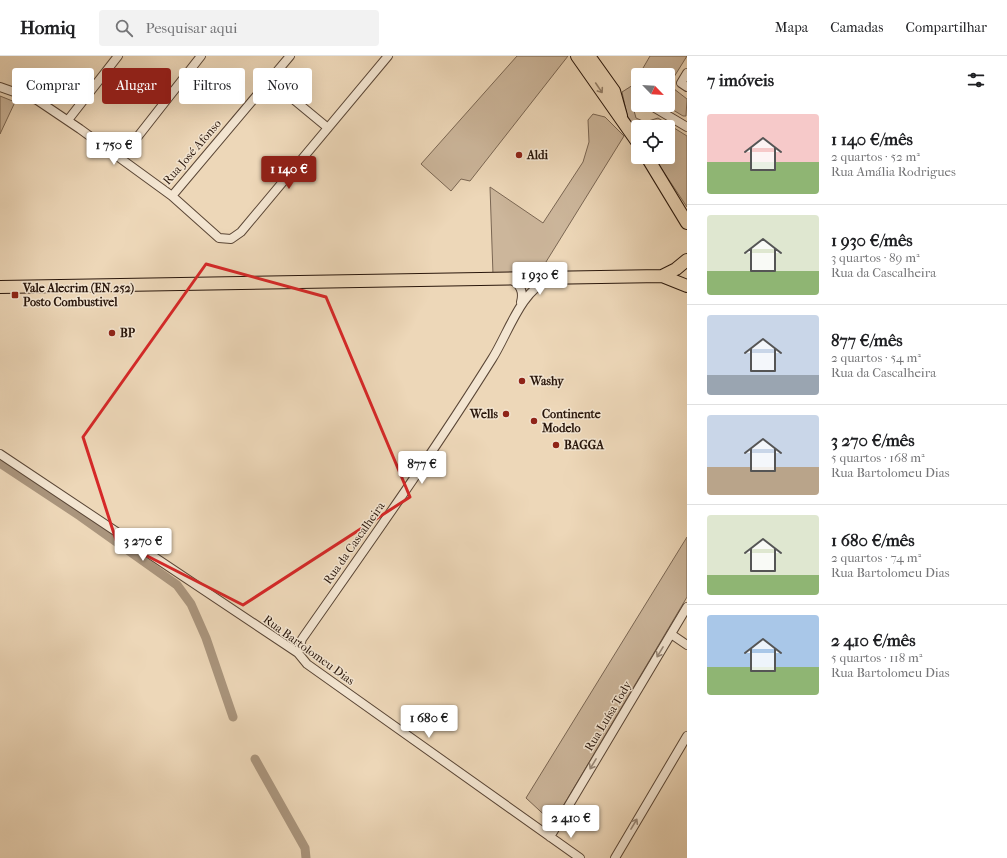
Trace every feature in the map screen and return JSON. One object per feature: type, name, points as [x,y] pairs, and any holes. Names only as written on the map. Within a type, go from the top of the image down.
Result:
[{"type":"main road","points":[[577,56],[631,133]]},
{"type":"main road","points":[[589,56],[614,91],[623,121]]},
{"type":"main road","points":[[651,164],[687,224]]},
{"type":"main road","points":[[662,276],[686,261]]},
{"type":"main road","points":[[686,261],[682,275],[687,286]]},
{"type":"main road","points":[[0,287],[662,276],[687,286]]},
{"type":"street","points":[[68,120],[118,56]]},
{"type":"street","points":[[121,158],[201,56]]},
{"type":"street","name":"Rua José Afonso","points":[[280,68],[290,56]]},
{"type":"street","points":[[172,196],[219,238],[231,240],[241,232],[388,56]]},
{"type":"street","points":[[687,73],[681,83],[687,87]]},
{"type":"street","name":"Rua José Afonso","points":[[0,87],[37,100],[68,120],[172,196],[253,100]]},
{"type":"street","points":[[299,104],[328,128]]},
{"type":"street","points":[[663,112],[686,124]]},
{"type":"street","name":"Rua da Cascalheira","points":[[298,653],[302,639],[448,430],[504,340],[521,305],[536,286],[553,278]]},
{"type":"street","points":[[510,279],[520,287],[523,297],[521,305]]},
{"type":"street","name":"Rua Bartolomeu Dias","points":[[0,454],[298,653],[307,664],[580,858]]},
{"type":"street","name":"Rua Luísa Tody","points":[[550,837],[687,607]]},
{"type":"street","points":[[671,634],[687,645]]},
{"type":"street","points":[[614,858],[687,736]]},
{"type":"highlighted area","points":[[206,264],[326,297],[410,497],[243,605],[116,540],[83,437]]},
{"type":"shaded area","points":[[517,56],[568,56],[470,181],[461,179],[451,191],[421,164]]},
{"type":"shaded area","points":[[650,56],[687,56],[675,75],[675,68],[643,68]]},
{"type":"shaded area","points":[[631,86],[631,112],[634,112],[636,118],[640,120],[631,120],[631,122],[627,115],[622,92]]},
{"type":"shaded area","points":[[675,90],[687,99],[686,116],[683,116],[675,111]]},
{"type":"shaded area","points":[[0,96],[12,101],[12,104],[14,104],[0,134]]},
{"type":"shaded area","points":[[593,114],[605,117],[624,136],[541,270],[493,275],[490,187],[543,223],[583,162],[589,142],[588,120]]},
{"type":"shaded area","points":[[675,129],[687,136],[687,207],[658,164],[675,164]]},
{"type":"shaded area","points":[[687,537],[687,597],[553,823],[526,798]]},
{"type":"waterway","points":[[0,463],[80,516],[177,585],[191,604],[206,638],[233,717]]},
{"type":"waterway","points":[[255,759],[305,848],[306,858]]},
{"type":"place","name":"Aldi","points":[[519,155]]},
{"type":"place","name":"Vale Alecrim (EN 252) Posto Combustivel","points":[[15,295]]},
{"type":"place","name":"BP","points":[[112,333]]},
{"type":"place","name":"Washy","points":[[522,381]]},
{"type":"place","name":"Wells","points":[[506,414]]},
{"type":"place","name":"Continente Modelo","points":[[534,421]]},
{"type":"place","name":"BAGGA","points":[[556,445]]}]
